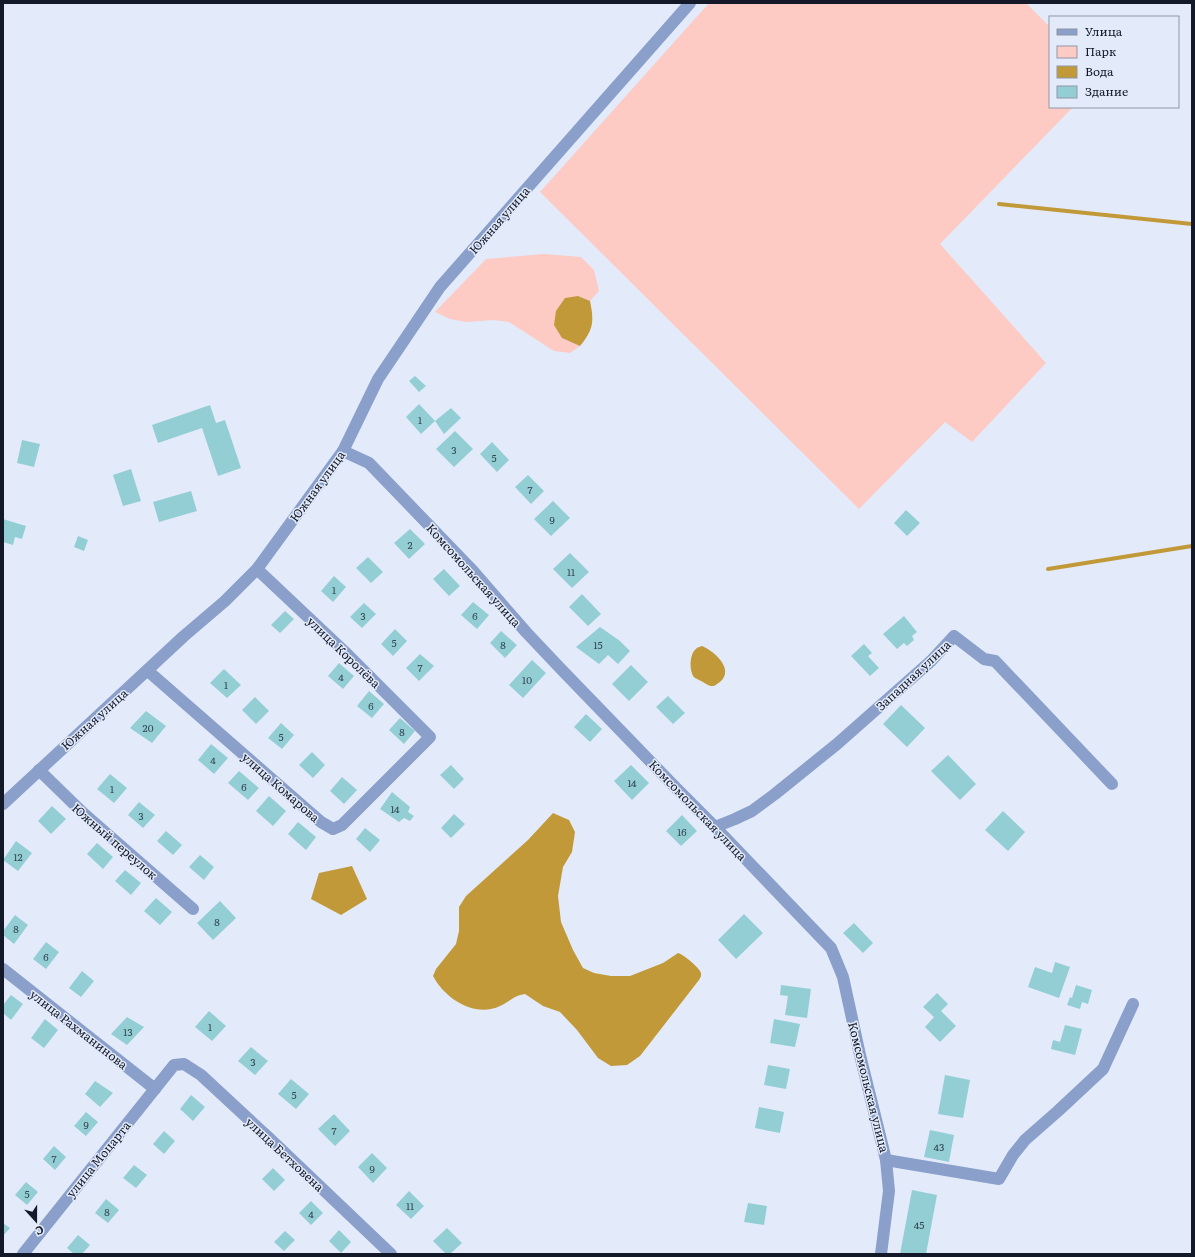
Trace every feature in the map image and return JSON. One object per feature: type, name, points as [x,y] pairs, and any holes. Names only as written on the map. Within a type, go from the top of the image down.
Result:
[{"type":"street","name":"Южная улица","points":[[3,804],[148,672],[184,636],[225,601],[257,569],[343,451],[378,379],[440,287],[690,3]]},
{"type":"street","name":"Комсомольская улица","points":[[343,451],[369,462],[473,571],[526,632],[560,668],[831,948],[843,977],[860,1055],[886,1160],[889,1191],[881,1254]]},
{"type":"street","name":"улица Королёва","points":[[257,569],[345,652],[430,737]]},
{"type":"street","name":"Западная улица","points":[[715,827],[752,811],[838,744],[931,661],[954,636],[984,659],[995,661],[1112,784]]},
{"type":"street","name":"улица Комарова","points":[[148,672],[321,822],[333,829],[342,825],[430,737]]},
{"type":"street","name":"Южный переулок","points":[[39,770],[82,812],[193,909]]},
{"type":"street","name":"улица Рахманинова","points":[[3,969],[155,1089]]},
{"type":"street","points":[[886,1160],[999,1179],[1013,1155],[1025,1140],[1103,1069],[1133,1004]]},
{"type":"street","name":"улица Бетховена","points":[[174,1065],[184,1064],[201,1075],[270,1138],[390,1254]]},
{"type":"street","name":"улица Моцарта","points":[[23,1254],[174,1065]]},
{"type":"green space","points":[[709,3],[1026,3],[1049,26],[1049,108],[1072,108],[940,244],[1046,363],[972,442],[945,422],[859,509],[540,192]]},
{"type":"green space","points":[[544,254],[581,257],[594,270],[599,291],[590,301],[578,296],[562,338],[580,346],[570,353],[554,351],[509,322],[493,320],[467,322],[450,319],[435,312],[486,259]]},
{"type":"water","points":[[578,296],[590,301],[592,314],[592,325],[588,335],[580,346],[562,338],[554,325],[556,311],[565,298]]},
{"type":"water","points":[[702,646],[718,657],[725,668],[723,679],[713,686],[709,686],[693,676],[691,668],[692,655],[696,648]]},
{"type":"water","points":[[553,813],[569,820],[575,832],[572,852],[563,867],[558,896],[561,922],[573,950],[583,968],[594,973],[611,976],[630,976],[663,963],[678,953],[693,963],[701,973],[699,980],[640,1056],[627,1065],[611,1066],[598,1058],[577,1030],[560,1012],[543,1006],[525,994],[518,996],[500,1006],[481,1010],[471,1008],[453,999],[438,984],[433,976],[436,969],[456,944],[459,931],[459,907],[466,896],[528,840]]},
{"type":"water","points":[[352,866],[367,899],[341,915],[311,899],[319,873]]},
{"type":"building","points":[[415,376],[426,386],[419,392],[409,381]]},
{"type":"building","points":[[419,404],[435,421],[421,434],[406,417]]},
{"type":"building","points":[[210,405],[216,423],[225,420],[241,468],[218,476],[202,428],[158,443],[152,425]]},
{"type":"building","points":[[451,408],[461,418],[444,434],[435,421]]},
{"type":"building","points":[[455,431],[473,449],[454,467],[436,449]]},
{"type":"building","points":[[22,440],[40,444],[34,467],[17,463]]},
{"type":"building","points":[[492,442],[509,460],[497,472],[480,454]]},
{"type":"building","points":[[131,469],[141,501],[123,506],[113,475]]},
{"type":"building","points":[[528,475],[544,491],[531,504],[515,487]]},
{"type":"building","points":[[191,491],[197,511],[159,522],[153,502]]},
{"type":"building","points":[[553,501],[570,518],[551,536],[534,519]]},
{"type":"building","points":[[906,510],[920,523],[907,536],[894,523]]},
{"type":"building","points":[[3,519],[26,526],[22,539],[15,537],[13,545],[3,542]]},
{"type":"building","points":[[410,529],[425,544],[409,559],[394,543]]},
{"type":"building","points":[[78,536],[88,540],[84,551],[74,547]]},
{"type":"building","points":[[570,553],[589,572],[572,588],[553,569]]},
{"type":"building","points":[[368,557],[383,572],[371,583],[356,568]]},
{"type":"building","points":[[444,569],[460,586],[449,596],[433,579]]},
{"type":"building","points":[[334,576],[346,587],[333,602],[321,591]]},
{"type":"building","points":[[582,594],[601,614],[588,626],[569,607]]},
{"type":"building","points":[[473,602],[489,615],[477,629],[461,615]]},
{"type":"building","points":[[364,603],[376,614],[362,628],[350,617]]},
{"type":"building","points":[[285,611],[294,619],[280,633],[271,625]]},
{"type":"building","points":[[904,616],[917,632],[912,636],[914,640],[907,646],[904,643],[897,649],[883,634]]},
{"type":"building","points":[[600,627],[620,641],[630,651],[618,664],[608,655],[599,664],[576,647]]},
{"type":"building","points":[[395,629],[407,641],[393,656],[381,644]]},
{"type":"building","points":[[501,631],[517,645],[505,658],[490,643]]},
{"type":"building","points":[[864,644],[872,653],[868,656],[879,668],[870,676],[851,656]]},
{"type":"building","points":[[420,654],[434,666],[419,681],[406,668]]},
{"type":"building","points":[[532,660],[546,673],[523,698],[509,685]]},
{"type":"building","points":[[339,663],[354,676],[343,689],[328,676]]},
{"type":"building","points":[[631,665],[648,682],[629,701],[612,684]]},
{"type":"building","points":[[224,669],[241,685],[227,698],[210,683]]},
{"type":"building","points":[[369,691],[384,704],[372,718],[357,706]]},
{"type":"building","points":[[668,696],[685,713],[673,724],[656,707]]},
{"type":"building","points":[[255,697],[269,711],[256,724],[242,710]]},
{"type":"building","points":[[901,705],[925,728],[907,747],[883,724]]},
{"type":"building","points":[[146,711],[166,726],[152,743],[130,728]]},
{"type":"building","points":[[586,714],[602,729],[590,742],[574,727]]},
{"type":"building","points":[[400,718],[415,731],[404,744],[389,730]]},
{"type":"building","points":[[281,723],[294,735],[282,749],[268,738]]},
{"type":"building","points":[[211,744],[228,758],[214,774],[198,760]]},
{"type":"building","points":[[312,752],[325,765],[313,778],[299,765]]},
{"type":"building","points":[[948,755],[976,784],[960,800],[931,771]]},
{"type":"building","points":[[451,765],[464,779],[454,789],[440,775]]},
{"type":"building","points":[[631,765],[649,783],[632,800],[614,781]]},
{"type":"building","points":[[239,771],[259,788],[248,800],[228,783]]},
{"type":"building","points":[[110,774],[127,788],[114,803],[97,789]]},
{"type":"building","points":[[342,777],[357,790],[344,804],[330,791]]},
{"type":"building","points":[[392,792],[410,807],[408,812],[414,816],[410,821],[404,818],[399,822],[380,809]]},
{"type":"building","points":[[269,796],[286,811],[273,826],[256,811]]},
{"type":"building","points":[[139,802],[155,815],[143,828],[128,815]]},
{"type":"building","points":[[52,806],[66,819],[51,834],[38,821]]},
{"type":"building","points":[[1003,811],[1025,832],[1008,851],[985,830]]},
{"type":"building","points":[[454,814],[465,824],[451,838],[441,828]]},
{"type":"building","points":[[682,815],[697,831],[681,846],[666,831]]},
{"type":"building","points":[[298,822],[316,837],[306,850],[288,834]]},
{"type":"building","points":[[365,828],[380,840],[370,852],[356,839]]},
{"type":"building","points":[[166,831],[182,845],[173,855],[157,841]]},
{"type":"building","points":[[16,841],[32,853],[18,871],[3,860]]},
{"type":"building","points":[[97,843],[113,857],[103,869],[87,854]]},
{"type":"building","points":[[200,855],[214,867],[204,880],[189,867]]},
{"type":"building","points":[[125,870],[141,883],[131,895],[115,881]]},
{"type":"building","points":[[156,898],[172,912],[160,925],[144,911]]},
{"type":"building","points":[[220,901],[236,918],[213,940],[197,923]]},
{"type":"building","points":[[744,914],[763,933],[736,959],[718,940]]},
{"type":"building","points":[[15,915],[28,925],[14,944],[3,935],[3,931]]},
{"type":"building","points":[[854,923],[873,943],[863,953],[843,933]]},
{"type":"building","points":[[46,942],[59,952],[46,969],[33,959]]},
{"type":"building","points":[[1055,962],[1070,967],[1059,998],[1028,987],[1035,967],[1052,973]]},
{"type":"building","points":[[82,971],[94,981],[81,997],[69,988]]},
{"type":"building","points":[[781,985],[811,989],[807,1018],[785,1015],[788,996],[780,995]]},
{"type":"building","points":[[1076,985],[1092,990],[1088,1004],[1082,1002],[1080,1009],[1067,1005],[1070,997],[1072,998]]},
{"type":"building","points":[[937,993],[948,1004],[941,1011],[956,1026],[940,1042],[925,1027],[934,1017],[923,1007]]},
{"type":"building","points":[[11,995],[23,1004],[11,1020],[3,1013],[3,1005]]},
{"type":"building","points":[[209,1011],[226,1026],[212,1041],[195,1027]]},
{"type":"building","points":[[127,1017],[144,1027],[127,1045],[111,1034]]},
{"type":"building","points":[[45,1019],[58,1030],[44,1048],[31,1038]]},
{"type":"building","points":[[774,1019],[800,1024],[795,1047],[770,1043]]},
{"type":"building","points":[[1065,1025],[1082,1029],[1075,1055],[1051,1049],[1053,1040],[1060,1042]]},
{"type":"building","points":[[251,1047],[268,1061],[255,1075],[238,1061]]},
{"type":"building","points":[[768,1065],[790,1069],[786,1089],[764,1085]]},
{"type":"building","points":[[945,1075],[970,1080],[963,1118],[938,1114]]},
{"type":"building","points":[[291,1079],[309,1094],[296,1109],[278,1094]]},
{"type":"building","points":[[95,1081],[113,1093],[100,1107],[85,1094]]},
{"type":"building","points":[[191,1095],[205,1107],[193,1121],[180,1109]]},
{"type":"building","points":[[759,1107],[784,1112],[780,1133],[755,1128]]},
{"type":"building","points":[[86,1112],[98,1122],[86,1136],[74,1126]]},
{"type":"building","points":[[334,1114],[350,1131],[335,1146],[318,1129]]},
{"type":"building","points":[[930,1130],[954,1135],[949,1162],[924,1157]]},
{"type":"building","points":[[164,1131],[175,1141],[164,1154],[153,1144]]},
{"type":"building","points":[[54,1146],[66,1157],[55,1170],[43,1159]]},
{"type":"building","points":[[372,1153],[387,1168],[373,1183],[358,1167]]},
{"type":"building","points":[[134,1165],[147,1175],[136,1188],[123,1178]]},
{"type":"building","points":[[273,1168],[285,1180],[274,1191],[262,1179]]},
{"type":"building","points":[[26,1182],[38,1192],[27,1205],[15,1195]]},
{"type":"building","points":[[912,1190],[937,1195],[926,1254],[900,1254]]},
{"type":"building","points":[[409,1191],[424,1206],[411,1219],[396,1205]]},
{"type":"building","points":[[106,1199],[119,1210],[108,1223],[95,1213]]},
{"type":"building","points":[[311,1201],[323,1213],[311,1225],[299,1213]]},
{"type":"building","points":[[748,1203],[767,1206],[764,1225],[744,1222]]},
{"type":"building","points":[[3,1223],[10,1228],[3,1236]]},
{"type":"building","points":[[447,1228],[462,1243],[450,1254],[446,1254],[433,1241]]},
{"type":"building","points":[[339,1230],[351,1242],[341,1253],[329,1241]]},
{"type":"building","points":[[285,1231],[295,1240],[284,1251],[274,1242]]},
{"type":"building","points":[[78,1235],[90,1245],[82,1254],[74,1254],[67,1248]]},
{"type":"waterway","points":[[999,204],[1192,224]]},
{"type":"waterway","points":[[1048,569],[1192,546]]}]
